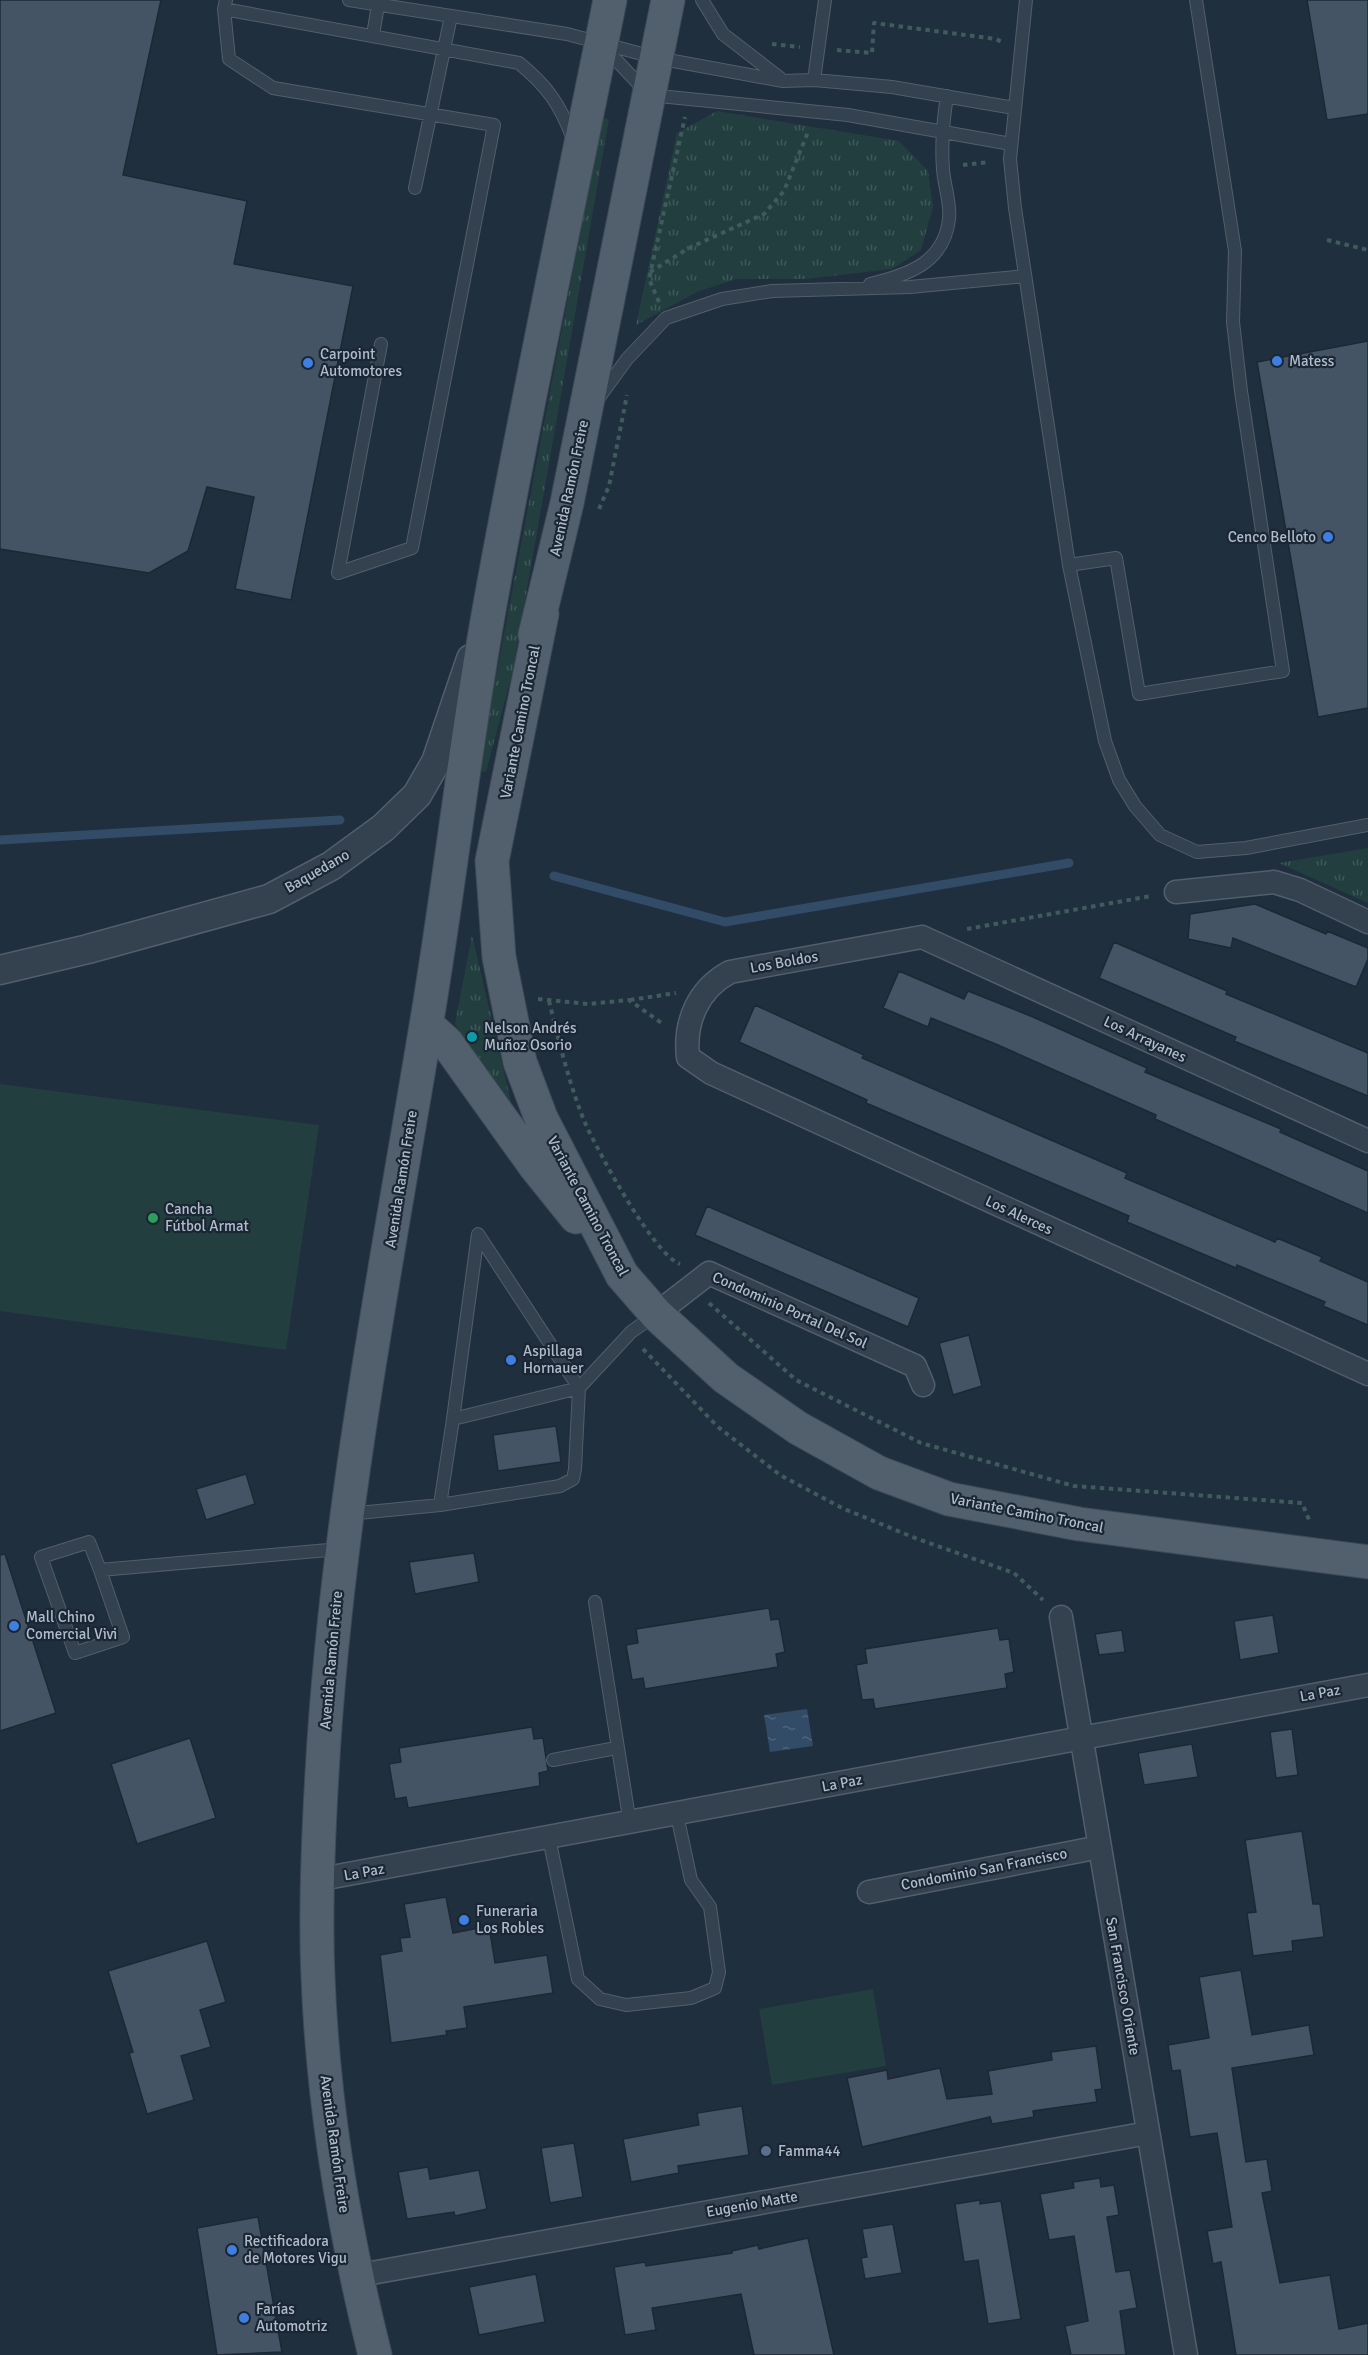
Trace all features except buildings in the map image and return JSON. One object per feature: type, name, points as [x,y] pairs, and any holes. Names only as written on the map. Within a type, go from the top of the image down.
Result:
[{"type":"main road","name":"Avenida Ramón Freire","points":[[375,2355],[355,2276],[339,2180],[326,2086],[318,1979],[316,1880],[328,1669],[345,1514],[427,1024],[490,602],[610,0]]},
{"type":"main road","name":"Avenida Ramón Freire","points":[[436,967],[542,614],[668,0]]},
{"type":"main road","name":"Variante Camino Troncal","points":[[542,614],[492,861],[495,914],[505,993],[520,1062],[541,1118],[622,1275],[644,1323],[798,1428],[879,1473],[939,1495],[1079,1524],[1368,1562]]},
{"type":"main road","points":[[427,1024],[447,1042],[535,1166],[622,1275]]},
{"type":"street","name":"Baquedano","points":[[0,970],[88,949],[269,899],[331,866],[383,828],[417,795],[436,762],[490,602]]},
{"type":"street","points":[[1176,892],[1274,882],[1300,890],[1368,922]]},
{"type":"street","name":"Los Boldos","points":[[686,1040],[694,1009],[707,989],[730,972],[922,937]]},
{"type":"street","name":"Los Arrayanes","points":[[922,937],[1368,1141]]},
{"type":"street","name":"Los Alerces","points":[[686,1040],[688,1057],[711,1073],[1368,1374]]},
{"type":"street","name":"Condominio Portal Del Sol","points":[[644,1323],[709,1273],[915,1366],[923,1385]]},
{"type":"street","points":[[1325,1557],[1368,1547]]},
{"type":"street","name":"San Francisco Oriente","points":[[1061,1617],[1186,2355]]},
{"type":"street","name":"La Paz","points":[[316,1880],[630,1824],[1080,1737],[1368,1685]]},
{"type":"street","name":"Condominio San Francisco","points":[[869,1892],[1100,1847]]},
{"type":"street","name":"Eugenio Matte","points":[[355,2276],[1148,2133]]},
{"type":"lane","points":[[349,0],[567,34],[657,58],[783,81],[814,80],[892,87],[1014,108]]},
{"type":"lane","points":[[702,0],[723,34],[783,81]]},
{"type":"lane","points":[[814,80],[825,0]]},
{"type":"lane","points":[[1026,0],[1010,159],[1025,276],[1069,565],[1105,741],[1119,780],[1135,806],[1160,836],[1197,852],[1246,848],[1368,825]]},
{"type":"lane","points":[[1069,565],[1116,558],[1138,694],[1283,671],[1241,391],[1233,322],[1234,251],[1196,0]]},
{"type":"lane","points":[[381,344],[338,573],[412,548],[494,125],[273,88],[229,59],[225,5],[519,63],[544,83],[558,104],[579,156]]},
{"type":"lane","points":[[373,35],[378,5]]},
{"type":"lane","points":[[415,188],[451,16]]},
{"type":"lane","points":[[601,44],[649,94],[848,115],[1011,144]]},
{"type":"lane","points":[[837,291],[907,274],[924,266],[942,244],[949,218],[942,164],[941,133],[947,96]]},
{"type":"lane","points":[[583,419],[627,359],[666,318],[722,299],[772,291],[837,291],[986,281],[1025,276]]},
{"type":"lane","points":[[345,1514],[440,1505],[560,1486],[573,1479],[579,1388],[478,1234],[440,1505]]},
{"type":"lane","points":[[453,1419],[579,1388],[644,1323]]},
{"type":"lane","points":[[89,1542],[100,1570],[123,1637],[75,1653],[41,1557],[89,1542]]},
{"type":"lane","points":[[100,1570],[342,1549]]},
{"type":"lane","points":[[595,1602],[616,1748],[630,1824]]},
{"type":"lane","points":[[553,1760],[616,1748]]},
{"type":"lane","points":[[549,1838],[578,1979],[600,1999],[626,2005],[691,1998],[715,1988],[719,1972],[710,1907],[691,1880],[677,1815]]},
{"type":"path","points":[[764,41],[872,53],[874,23],[996,39],[1020,54]]},
{"type":"path","points":[[666,318],[649,279],[689,99]]},
{"type":"path","points":[[650,272],[689,248],[764,214],[784,191],[816,112]]},
{"type":"path","points":[[942,164],[966,165],[1010,159]]},
{"type":"path","points":[[1327,240],[1368,250]]},
{"type":"path","points":[[597,516],[609,486],[629,387]]},
{"type":"path","points":[[922,937],[1176,892]]},
{"type":"path","points":[[505,993],[549,1001],[588,1004],[707,989]]},
{"type":"path","points":[[629,1000],[686,1040]]},
{"type":"path","points":[[549,1001],[586,1124],[650,1236],[673,1261],[695,1269],[710,1305],[796,1380],[921,1443],[1074,1486],[1302,1503],[1325,1557]]},
{"type":"path","points":[[644,1323],[648,1357],[718,1427],[780,1475],[842,1508],[915,1538],[1014,1573],[1061,1617]]},
{"type":"green space","points":[[717,111],[899,141],[928,171],[933,207],[921,250],[892,269],[806,279],[736,279],[697,292],[636,325],[677,133]]},
{"type":"green space","points":[[602,118],[609,119],[513,670],[486,772],[478,771]]},
{"type":"green space","points":[[1368,848],[1368,903],[1279,863]]},
{"type":"green space","points":[[472,935],[511,1102],[455,1024]]},
{"type":"green space","name":"Cancha Fútbol Armat","points":[[0,1084],[319,1125],[286,1350],[0,1311]]},
{"type":"green space","points":[[873,1989],[886,2066],[772,2085],[759,2009]]},
{"type":"water","points":[[807,1709],[813,1746],[770,1752],[764,1715]]},
{"type":"waterway","points":[[0,840],[340,820]]},
{"type":"waterway","points":[[554,876],[725,922],[1069,863]]},
{"type":"place","name":"Matess","points":[[1277,361]]},
{"type":"place","name":"Carpoint Automotores","points":[[308,363]]},
{"type":"place","name":"Cenco Belloto","points":[[1328,537]]},
{"type":"place","name":"Nelson Andrés Muñoz Osorio","points":[[472,1037]]},
{"type":"place","name":"Cancha Fútbol Armat","points":[[153,1218]]},
{"type":"place","name":"Aspillaga Hornauer","points":[[511,1360]]},
{"type":"place","name":"Mall Chino Comercial Vivi","points":[[14,1626]]},
{"type":"place","name":"Funeraria Los Robles","points":[[464,1920]]},
{"type":"place","name":"Famma44","points":[[766,2151]]},
{"type":"place","name":"Rectificadora de Motores Vigu","points":[[232,2250]]},
{"type":"place","name":"Farías Automotriz","points":[[244,2318]]}]
